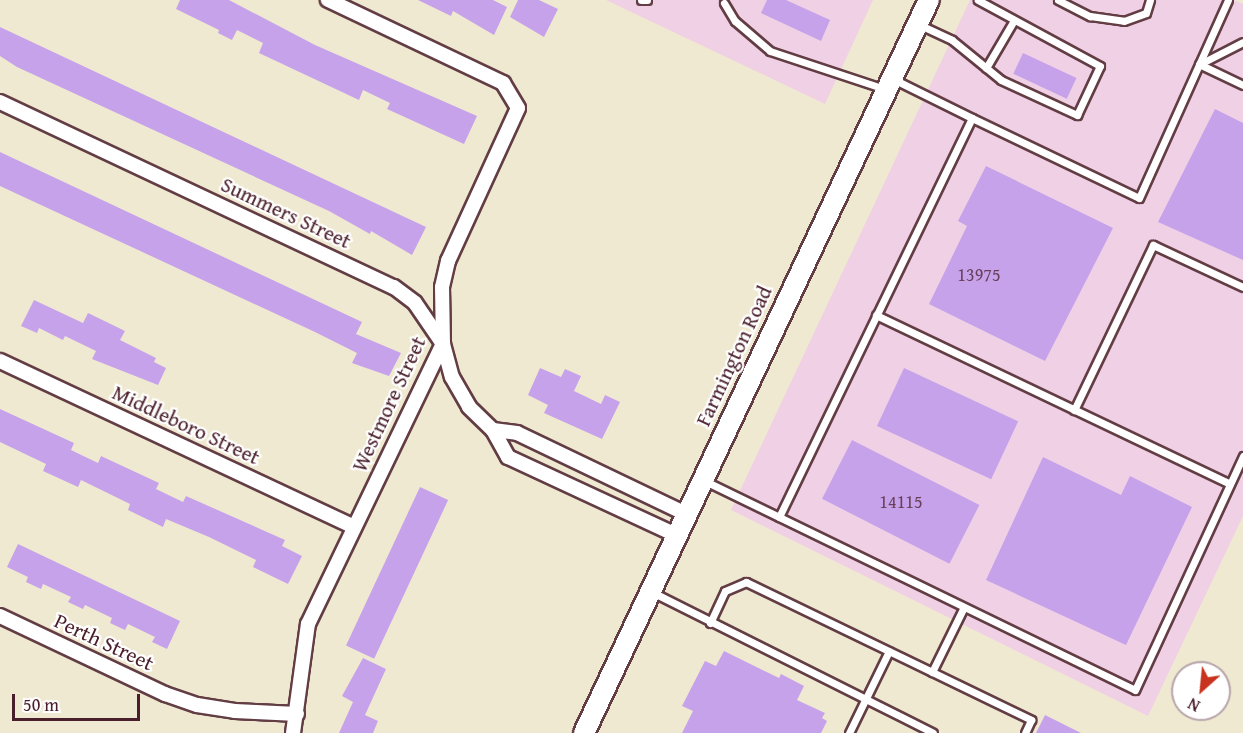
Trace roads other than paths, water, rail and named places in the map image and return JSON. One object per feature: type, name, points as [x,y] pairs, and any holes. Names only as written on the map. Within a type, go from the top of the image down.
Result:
[{"type":"main road","name":"Farmington Road","points":[[584,733],[929,0]]},
{"type":"street","name":"Westmore Street","points":[[293,733],[308,624],[443,344],[442,287],[448,261],[518,108],[513,94],[493,77],[328,0]]},
{"type":"street","name":"Summers Street","points":[[0,102],[394,287],[415,303],[443,344],[452,377],[469,407],[493,430],[508,456],[676,535]]},
{"type":"street","name":"Middleboro Street","points":[[0,361],[354,527]]},
{"type":"street","points":[[493,430],[517,434],[686,514]]},
{"type":"street","name":"Perth Street","points":[[0,616],[165,694],[197,705],[235,711],[297,714]]},
{"type":"lane","points":[[641,0],[647,0]]},
{"type":"lane","points":[[918,24],[952,40],[1001,80],[1077,115],[1100,66],[1012,22],[978,0]]},
{"type":"lane","points":[[1058,0],[1090,16],[1124,21],[1146,13],[1150,0]]},
{"type":"lane","points":[[724,3],[735,21],[770,51],[890,84],[972,118],[1138,198],[1228,0]]},
{"type":"lane","points":[[986,68],[1012,22]]},
{"type":"lane","points":[[1199,64],[1243,42]]},
{"type":"lane","points":[[1199,64],[1243,85]]},
{"type":"lane","points":[[779,517],[972,118]]},
{"type":"lane","points":[[1074,410],[1154,245],[1243,287]]},
{"type":"lane","points":[[876,315],[1230,484]]},
{"type":"lane","points":[[702,480],[1135,690],[1243,456]]},
{"type":"lane","points":[[710,623],[725,591],[746,582],[1030,720],[1025,733]]},
{"type":"lane","points":[[650,591],[933,733]]},
{"type":"lane","points":[[932,672],[964,607]]},
{"type":"lane","points":[[849,733],[889,651]]}]
